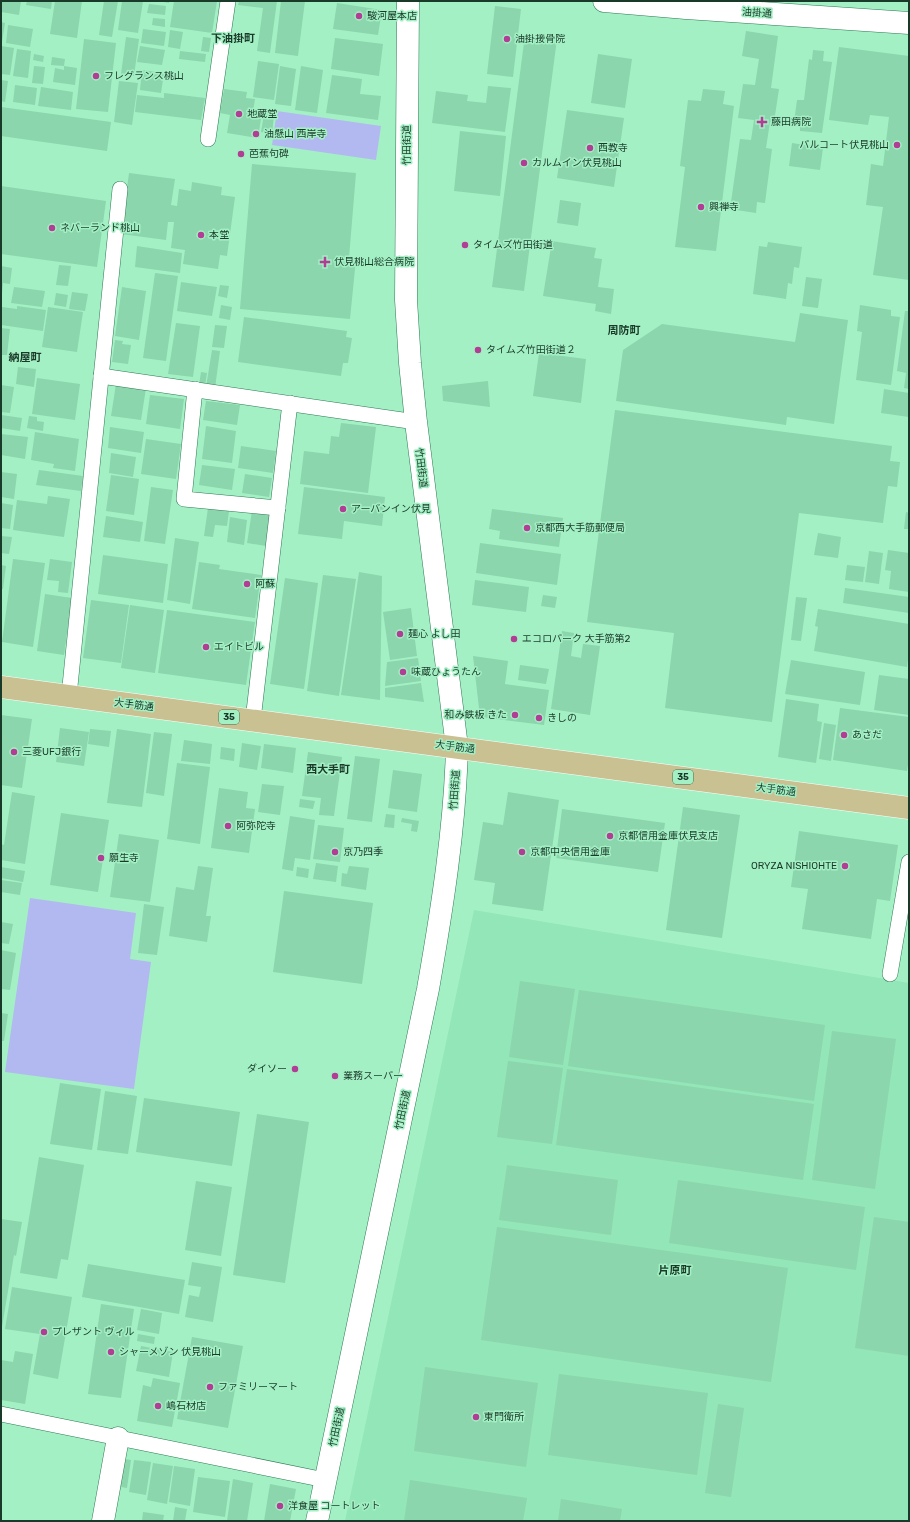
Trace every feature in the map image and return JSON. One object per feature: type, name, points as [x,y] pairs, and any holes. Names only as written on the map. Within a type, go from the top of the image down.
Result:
[{"type":"main road","name":"竹田街道","points":[[317,1521],[428,989],[440,920],[456,790],[457,747],[416,422],[406,300],[408,1]]},
{"type":"main road","name":"油掛通","points":[[604,1],[686,5],[909,23]]},
{"type":"main road","name":"大手筋通","points":[[1,687],[909,808]]},
{"type":"main road","points":[[103,1521],[118,1438]]},
{"type":"lane","points":[[208,139],[228,1]]},
{"type":"lane","points":[[69,696],[120,189]]},
{"type":"lane","points":[[101,376],[416,422]]},
{"type":"lane","points":[[195,389],[184,499],[278,508]]},
{"type":"lane","points":[[253,720],[290,403]]},
{"type":"lane","points":[[890,974],[909,862]]},
{"type":"lane","points":[[1,1414],[325,1480]]},
{"type":"shaded area","points":[[277,111],[381,126],[376,160],[272,145]]},
{"type":"shaded area","points":[[30,898],[136,913],[130,959],[151,962],[134,1089],[5,1072]]},
{"type":"shaded area","points":[[474,910],[909,983],[909,1521],[345,1521]]},
{"type":"building","points":[[1,1],[21,1],[19,15],[1,12]]},
{"type":"building","points":[[27,1],[52,1],[51,9],[26,5]]},
{"type":"building","points":[[55,1],[82,1],[77,38],[50,34]]},
{"type":"building","points":[[104,1],[118,1],[112,37],[99,35]]},
{"type":"building","points":[[122,1],[143,1],[138,33],[118,30]]},
{"type":"building","points":[[157,1],[169,1],[169,3]]},
{"type":"building","points":[[174,1],[217,1],[212,33],[170,27]]},
{"type":"building","points":[[239,1],[277,1],[270,53],[257,51],[263,8],[238,5]]},
{"type":"building","points":[[281,1],[305,1],[298,56],[275,53]]},
{"type":"building","points":[[337,3],[382,10],[378,35],[333,29]]},
{"type":"building","points":[[149,4],[166,6],[165,15],[147,13]]},
{"type":"building","points":[[495,6],[521,9],[513,77],[487,74]]},
{"type":"building","points":[[153,18],[165,19],[165,27],[152,25]]},
{"type":"building","points":[[1,22],[5,23],[2,42],[1,42]]},
{"type":"building","points":[[8,25],[33,29],[30,47],[6,43]]},
{"type":"building","points":[[143,29],[166,32],[164,46],[141,43]]},
{"type":"building","points":[[170,30],[183,32],[180,49],[168,47]]},
{"type":"building","name":"藤田病院","points":[[746,31],[778,36],[771,88],[779,89],[774,122],[770,122],[766,148],[772,149],[765,203],[757,202],[756,213],[730,209],[740,139],[751,140],[754,120],[738,118],[743,84],[755,85],[759,59],[742,56]]},
{"type":"building","name":"カルムイン伏見桃山","points":[[525,35],[557,39],[524,291],[492,287]]},
{"type":"building","points":[[126,37],[139,39],[134,76],[121,74]]},
{"type":"building","points":[[203,37],[211,38],[209,52],[201,51]]},
{"type":"building","points":[[335,38],[383,44],[379,76],[331,69]]},
{"type":"building","name":"フレグランス桃山","points":[[84,39],[116,43],[108,112],[76,109]]},
{"type":"building","points":[[1,46],[14,48],[10,75],[1,74]]},
{"type":"building","points":[[140,46],[165,50],[162,65],[137,62]]},
{"type":"building","name":"パルコート伏見桃山","points":[[839,47],[909,56],[909,280],[873,275],[883,207],[866,205],[871,164],[883,166],[889,117],[870,115],[868,125],[829,120]]},
{"type":"building","points":[[17,49],[31,51],[28,78],[13,76]]},
{"type":"building","points":[[813,50],[824,51],[823,61],[832,62],[822,133],[800,131],[800,123],[794,122],[797,100],[804,100],[809,59],[812,60]]},
{"type":"building","points":[[180,51],[206,54],[205,62],[179,59]]},
{"type":"building","points":[[34,54],[44,56],[43,62],[33,60]]},
{"type":"building","points":[[598,54],[632,59],[625,108],[591,103]]},
{"type":"building","points":[[52,57],[65,59],[64,66],[51,65]]},
{"type":"building","points":[[258,61],[279,64],[274,100],[253,97]]},
{"type":"building","points":[[34,66],[45,67],[43,84],[32,83]]},
{"type":"building","points":[[64,66],[77,68],[75,85],[53,82],[55,68],[64,70]]},
{"type":"building","points":[[280,66],[296,69],[291,106],[275,104]]},
{"type":"building","points":[[301,66],[323,70],[317,113],[295,110]]},
{"type":"building","points":[[142,70],[164,73],[161,93],[140,90]]},
{"type":"building","points":[[332,75],[362,79],[360,94],[381,96],[378,120],[326,113]]},
{"type":"building","points":[[1,80],[8,81],[5,102],[1,101]]},
{"type":"building","points":[[119,81],[138,83],[132,125],[114,122]]},
{"type":"building","points":[[15,85],[37,88],[35,105],[13,102]]},
{"type":"building","points":[[488,86],[511,88],[505,132],[432,123],[436,91],[468,95],[467,101],[486,103]]},
{"type":"building","points":[[41,87],[73,92],[71,110],[38,106]]},
{"type":"building","name":"地蔵堂","points":[[224,89],[247,92],[246,98],[255,99],[252,118],[261,119],[258,138],[227,133],[230,115],[220,113]]},
{"type":"building","name":"興禅寺","points":[[703,89],[725,91],[723,104],[734,106],[716,251],[675,247],[685,167],[680,166],[688,100],[701,101]]},
{"type":"building","points":[[164,93],[205,98],[201,120],[135,112],[137,95],[164,98]]},
{"type":"building","points":[[1,107],[111,122],[107,151],[1,136]]},
{"type":"building","name":"西教寺","points":[[567,110],[624,118],[614,187],[557,178]]},
{"type":"building","points":[[264,114],[274,115],[272,134],[261,132]]},
{"type":"building","points":[[460,131],[506,136],[500,196],[454,191]]},
{"type":"building","points":[[792,143],[823,148],[820,170],[789,166]]},
{"type":"building","points":[[252,164],[356,173],[349,258],[356,259],[350,319],[240,309]]},
{"type":"building","points":[[129,173],[175,179],[171,205],[177,206],[179,189],[191,191],[192,182],[222,187],[221,195],[235,197],[227,256],[220,255],[218,269],[183,264],[185,250],[171,248],[174,222],[168,222],[166,240],[121,234]]},
{"type":"building","name":"ネバーランド桃山","points":[[1,186],[106,201],[97,267],[1,254]]},
{"type":"building","points":[[560,200],[581,203],[578,226],[557,223]]},
{"type":"building","points":[[552,241],[596,248],[594,258],[602,259],[598,287],[614,289],[611,314],[595,311],[596,304],[543,296]]},
{"type":"building","points":[[768,242],[802,247],[799,268],[794,267],[792,284],[788,283],[786,299],[753,294],[759,246],[767,247]]},
{"type":"building","points":[[137,246],[182,253],[180,273],[135,267]]},
{"type":"building","points":[[59,265],[71,266],[68,286],[56,285]]},
{"type":"building","points":[[1,266],[12,268],[10,284],[3,283],[2,294]]},
{"type":"building","points":[[155,273],[178,276],[166,361],[143,358]]},
{"type":"building","points":[[806,277],[822,279],[818,308],[802,306]]},
{"type":"building","points":[[181,282],[217,287],[212,316],[177,311]]},
{"type":"building","points":[[220,285],[229,286],[227,298],[218,296]]},
{"type":"building","points":[[14,287],[45,291],[42,307],[11,303]]},
{"type":"building","points":[[122,287],[146,291],[139,340],[115,336]]},
{"type":"building","points":[[72,292],[88,294],[85,311],[69,309]]},
{"type":"building","points":[[56,293],[68,295],[66,307],[54,305]]},
{"type":"building","points":[[221,305],[232,307],[230,320],[219,318]]},
{"type":"building","points":[[860,305],[891,310],[891,316],[900,317],[891,385],[856,380],[862,332],[857,331]]},
{"type":"building","points":[[17,306],[46,310],[43,331],[1,325],[2,307],[17,309]]},
{"type":"building","points":[[48,307],[83,312],[77,352],[42,347]]},
{"type":"building","points":[[905,311],[909,311],[909,389],[904,388],[906,373],[897,371]]},
{"type":"building","points":[[800,313],[848,320],[834,424],[787,417],[786,425],[616,401],[623,350],[662,324],[795,342]]},
{"type":"building","points":[[244,317],[347,331],[346,337],[352,338],[348,363],[343,363],[341,376],[238,362]]},
{"type":"building","points":[[176,323],[200,326],[193,377],[168,374]]},
{"type":"building","points":[[215,325],[227,326],[224,348],[212,347]]},
{"type":"building","points":[[1,328],[10,329],[7,355],[1,355]]},
{"type":"building","points":[[115,340],[123,341],[122,344],[131,345],[128,364],[112,362]]},
{"type":"building","points":[[212,350],[220,351],[215,388],[206,387]]},
{"type":"building","points":[[539,353],[586,359],[581,403],[533,396]]},
{"type":"building","points":[[18,367],[36,369],[34,387],[16,384]]},
{"type":"building","points":[[201,372],[207,373],[205,386],[199,385]]},
{"type":"building","points":[[37,378],[80,384],[75,420],[32,414]]},
{"type":"building","points":[[488,381],[490,407],[443,401],[442,386]]},
{"type":"building","points":[[116,384],[146,388],[141,420],[111,416]]},
{"type":"building","points":[[1,385],[14,387],[10,413],[1,412]]},
{"type":"building","points":[[884,389],[909,393],[909,417],[881,413]]},
{"type":"building","points":[[150,395],[184,399],[180,429],[146,424]]},
{"type":"building","points":[[206,401],[240,405],[237,425],[203,420]]},
{"type":"building","points":[[615,410],[892,446],[890,461],[900,462],[897,487],[888,486],[883,523],[799,513],[772,722],[665,708],[674,633],[587,622]]},
{"type":"building","points":[[1,415],[22,418],[20,431],[1,428]]},
{"type":"building","points":[[29,416],[37,417],[37,421],[44,422],[43,431],[27,428]]},
{"type":"building","points":[[341,423],[376,427],[368,493],[300,484],[304,451],[329,454],[331,436],[339,437]]},
{"type":"building","points":[[206,426],[236,431],[232,463],[202,459]]},
{"type":"building","points":[[110,427],[144,432],[141,453],[108,448]]},
{"type":"building","points":[[35,432],[79,439],[75,471],[53,468],[54,464],[31,460]]},
{"type":"building","points":[[1,434],[28,437],[25,459],[1,455]]},
{"type":"building","points":[[146,439],[181,444],[176,479],[141,474]]},
{"type":"building","points":[[241,446],[276,451],[273,473],[238,468]]},
{"type":"building","points":[[111,453],[136,457],[133,477],[109,473]]},
{"type":"building","points":[[202,465],[235,469],[232,490],[199,485]]},
{"type":"building","points":[[39,470],[83,476],[81,491],[36,485]]},
{"type":"building","points":[[1,472],[17,474],[14,499],[1,497]]},
{"type":"building","points":[[245,474],[272,478],[269,497],[242,493]]},
{"type":"building","points":[[111,475],[139,479],[134,515],[106,511]]},
{"type":"building","points":[[151,487],[173,490],[165,544],[144,541]]},
{"type":"building","name":"アーバンイン伏見","points":[[304,487],[385,497],[382,526],[344,521],[342,539],[298,534]]},
{"type":"building","points":[[48,496],[70,499],[64,537],[13,530],[17,500],[47,504]]},
{"type":"building","points":[[1,503],[13,505],[10,529],[1,528]]},
{"type":"building","points":[[208,508],[229,511],[227,526],[215,525],[213,537],[204,536]]},
{"type":"building","points":[[492,509],[563,518],[559,547],[499,539],[500,531],[489,529]]},
{"type":"building","points":[[252,511],[270,513],[266,546],[247,543]]},
{"type":"building","points":[[906,512],[909,513],[909,529],[904,529]]},
{"type":"building","points":[[106,516],[143,522],[140,542],[103,537]]},
{"type":"building","points":[[230,517],[247,520],[244,545],[227,542]]},
{"type":"building","points":[[818,533],[841,537],[838,558],[814,555]]},
{"type":"building","points":[[1,536],[12,537],[9,554],[1,553]]},
{"type":"building","points":[[175,538],[199,542],[190,604],[167,600]]},
{"type":"building","points":[[480,543],[561,554],[557,585],[476,573]]},
{"type":"building","points":[[888,550],[909,553],[909,592],[889,589],[891,571],[885,570]]},
{"type":"building","points":[[869,551],[883,553],[879,584],[865,582]]},
{"type":"building","points":[[103,555],[168,564],[163,603],[98,594]]},
{"type":"building","points":[[13,559],[45,563],[33,647],[2,642]]},
{"type":"building","points":[[50,559],[72,562],[68,593],[58,592],[59,581],[47,580]]},
{"type":"building","points":[[199,562],[220,565],[219,569],[261,575],[255,618],[192,609]]},
{"type":"building","points":[[1,565],[6,566],[3,589],[1,589]]},
{"type":"building","points":[[847,565],[865,567],[863,582],[845,580]]},
{"type":"building","points":[[359,572],[382,576],[380,700],[341,695]]},
{"type":"building","points":[[323,575],[356,579],[339,696],[307,691]]},
{"type":"building","points":[[285,578],[318,583],[304,689],[270,684]]},
{"type":"building","points":[[475,580],[529,587],[526,612],[472,605]]},
{"type":"building","points":[[845,588],[909,597],[909,613],[843,603]]},
{"type":"building","points":[[45,594],[72,598],[64,655],[37,651]]},
{"type":"building","points":[[543,595],[557,597],[555,608],[541,606]]},
{"type":"building","points":[[796,597],[807,598],[801,641],[791,640]]},
{"type":"building","points":[[91,600],[129,605],[121,663],[83,658]]},
{"type":"building","points":[[130,605],[164,610],[155,673],[121,668]]},
{"type":"building","name":"麺心 よし田","points":[[411,608],[417,656],[390,660],[383,612]]},
{"type":"building","points":[[818,609],[909,624],[909,652],[907,667],[814,651],[818,627],[815,626]]},
{"type":"building","name":"エイトビル","points":[[167,610],[255,622],[246,685],[158,673]]},
{"type":"building","points":[[562,631],[574,633],[571,656],[581,658],[583,644],[600,646],[590,715],[551,709]]},
{"type":"building","points":[[473,656],[508,661],[505,684],[549,690],[544,725],[480,717]]},
{"type":"building","name":"味蔵ひょうたん","points":[[418,658],[421,681],[385,686],[387,662]]},
{"type":"building","points":[[791,660],[865,672],[860,705],[785,694]]},
{"type":"building","points":[[520,665],[549,669],[546,684],[518,680]]},
{"type":"building","points":[[879,675],[909,679],[909,715],[874,710]]},
{"type":"building","points":[[421,683],[424,702],[385,697],[385,688]]},
{"type":"building","points":[[786,699],[819,704],[817,721],[822,722],[816,763],[778,757]]},
{"type":"building","points":[[840,708],[909,717],[909,758],[907,771],[833,760]]},
{"type":"building","name":"三菱UFJ銀行","points":[[1,715],[32,719],[22,788],[1,785]]},
{"type":"building","points":[[824,723],[836,725],[831,761],[819,759]]},
{"type":"building","points":[[60,728],[89,732],[84,766],[56,762]]},
{"type":"building","points":[[90,729],[111,731],[109,747],[88,744]]},
{"type":"building","points":[[117,729],[151,734],[142,807],[107,803]]},
{"type":"building","points":[[154,732],[172,734],[164,796],[146,793]]},
{"type":"building","points":[[184,740],[212,744],[210,764],[181,761]]},
{"type":"building","points":[[242,743],[261,746],[257,770],[239,767]]},
{"type":"building","points":[[264,744],[296,748],[293,773],[261,768]]},
{"type":"building","points":[[221,747],[235,749],[234,761],[220,759]]},
{"type":"building","points":[[308,752],[342,757],[334,816],[319,815],[321,798],[302,796]]},
{"type":"building","points":[[355,756],[380,759],[372,822],[347,819]]},
{"type":"building","points":[[177,763],[210,767],[200,844],[167,839]]},
{"type":"building","points":[[393,770],[422,774],[417,812],[388,808]]},
{"type":"building","points":[[262,784],[284,786],[280,815],[258,812]]},
{"type":"building","points":[[219,788],[248,792],[246,808],[255,809],[249,853],[211,848]]},
{"type":"building","points":[[12,792],[35,796],[25,864],[1,860],[1,844],[4,845]]},
{"type":"building","points":[[508,792],[559,800],[543,911],[492,904],[495,883],[474,880],[483,822],[503,825]]},
{"type":"building","points":[[300,799],[315,801],[313,809],[299,807]]},
{"type":"building","points":[[683,807],[740,815],[722,938],[666,930]]},
{"type":"building","points":[[562,809],[665,823],[658,872],[556,858]]},
{"type":"building","points":[[61,813],[109,820],[98,892],[50,885]]},
{"type":"building","points":[[386,814],[395,815],[394,828],[384,827]]},
{"type":"building","points":[[290,816],[315,820],[310,860],[295,858],[293,871],[282,869]]},
{"type":"building","points":[[402,818],[419,821],[417,832],[411,831],[412,824],[401,822]]},
{"type":"building","points":[[318,825],[344,828],[340,862],[313,859]]},
{"type":"building","name":"ORYZA NISHIOHTE","points":[[799,831],[898,845],[890,901],[877,899],[871,939],[802,929],[808,889],[791,887]]},
{"type":"building","points":[[119,834],[159,840],[150,902],[110,897]]},
{"type":"building","points":[[316,863],[338,866],[336,882],[313,879]]},
{"type":"building","points":[[198,866],[213,868],[206,916],[211,916],[207,942],[169,936],[176,887],[194,890]]},
{"type":"building","points":[[349,866],[369,868],[366,890],[341,886],[342,873],[347,874]]},
{"type":"building","points":[[1,867],[25,871],[23,882],[1,878]]},
{"type":"building","points":[[297,867],[309,869],[308,878],[296,876]]},
{"type":"building","points":[[1,880],[22,883],[20,895],[1,892]]},
{"type":"building","points":[[284,891],[373,903],[362,984],[273,972]]},
{"type":"building","points":[[144,904],[164,907],[157,955],[138,953]]},
{"type":"building","points":[[1,922],[13,924],[9,944],[1,943]]},
{"type":"building","points":[[1,950],[16,953],[10,990],[1,989]]},
{"type":"building","points":[[520,981],[575,989],[563,1065],[509,1057]]},
{"type":"building","points":[[579,990],[825,1025],[814,1101],[568,1066]]},
{"type":"building","points":[[1,1013],[8,1014],[4,1041],[1,1041]]},
{"type":"building","points":[[832,1031],[896,1039],[875,1189],[812,1180]]},
{"type":"building","points":[[508,1061],[563,1068],[552,1144],[497,1137]]},
{"type":"building","points":[[567,1069],[814,1104],[803,1180],[556,1145]]},
{"type":"building","points":[[60,1083],[101,1089],[92,1150],[50,1144]]},
{"type":"building","points":[[105,1091],[137,1096],[128,1154],[97,1150]]},
{"type":"building","points":[[144,1098],[240,1112],[232,1166],[136,1152]]},
{"type":"building","points":[[257,1114],[309,1122],[285,1283],[233,1275]]},
{"type":"building","points":[[39,1157],[84,1165],[68,1260],[61,1259],[57,1279],[20,1273]]},
{"type":"building","points":[[507,1165],[618,1180],[611,1235],[499,1220]]},
{"type":"building","points":[[678,1180],[865,1207],[856,1270],[669,1243]]},
{"type":"building","points":[[196,1181],[232,1187],[221,1256],[185,1250]]},
{"type":"building","points":[[874,1217],[909,1222],[909,1356],[855,1348]]},
{"type":"building","points":[[1,1219],[22,1222],[16,1256],[14,1255],[2,1327]]},
{"type":"building","points":[[497,1227],[788,1268],[771,1382],[481,1340]]},
{"type":"building","points":[[192,1262],[222,1267],[213,1322],[185,1317],[189,1295],[199,1297],[201,1287],[188,1285]]},
{"type":"building","points":[[88,1264],[185,1280],[179,1314],[82,1297]]},
{"type":"building","name":"プレザント ヴィル","points":[[12,1287],[72,1297],[58,1379],[33,1374],[40,1334],[5,1329]]},
{"type":"building","name":"シャーメゾン 伏見桃山","points":[[101,1304],[134,1309],[121,1398],[88,1394]]},
{"type":"building","points":[[141,1309],[162,1313],[159,1334],[137,1330]]},
{"type":"building","points":[[138,1334],[155,1337],[154,1344],[137,1341]]},
{"type":"building","points":[[192,1337],[243,1346],[228,1428],[177,1419]]},
{"type":"building","points":[[141,1346],[173,1352],[169,1377],[136,1371]]},
{"type":"building","points":[[15,1351],[33,1354],[25,1404],[1,1400],[1,1360],[13,1362]]},
{"type":"building","name":"東門衛所","points":[[425,1367],[538,1383],[526,1467],[414,1451]]},
{"type":"building","points":[[559,1374],[708,1393],[697,1475],[548,1455]]},
{"type":"building","name":"嶋石材店","points":[[153,1378],[180,1383],[172,1427],[137,1421],[143,1385],[151,1387]]},
{"type":"building","points":[[718,1404],[744,1408],[731,1497],[705,1493]]},
{"type":"building","points":[[119,1458],[131,1460],[127,1488],[115,1486]]},
{"type":"building","points":[[134,1460],[151,1462],[146,1495],[129,1492]]},
{"type":"building","points":[[153,1463],[173,1466],[167,1504],[147,1500]]},
{"type":"building","points":[[174,1466],[195,1469],[190,1506],[169,1502]]},
{"type":"building","points":[[198,1477],[230,1481],[225,1517],[193,1512]]},
{"type":"building","points":[[233,1479],[253,1483],[247,1521],[227,1521]]},
{"type":"building","points":[[410,1480],[527,1498],[523,1521],[404,1521]]},
{"type":"building","points":[[270,1484],[296,1489],[290,1521],[264,1521]]},
{"type":"building","points":[[561,1499],[622,1509],[620,1521],[558,1521]]},
{"type":"building","points":[[175,1507],[187,1509],[185,1521],[173,1521]]},
{"type":"building","points":[[143,1512],[164,1515],[163,1521],[142,1521]]},
{"type":"place","name":"駿河屋本店","points":[[359,16]]},
{"type":"place","name":"油掛接骨院","points":[[507,39]]},
{"type":"place","name":"フレグランス桃山","points":[[96,76]]},
{"type":"place","name":"地蔵堂","points":[[239,114]]},
{"type":"place","name":"藤田病院","points":[[762,122]]},
{"type":"place","name":"油懸山 西岸寺","points":[[256,134]]},
{"type":"place","name":"パルコート伏見桃山","points":[[897,145]]},
{"type":"place","name":"西教寺","points":[[590,148]]},
{"type":"place","name":"芭蕉句碑","points":[[241,154]]},
{"type":"place","name":"カルムイン伏見桃山","points":[[524,163]]},
{"type":"place","name":"興禅寺","points":[[701,207]]},
{"type":"place","name":"ネバーランド桃山","points":[[52,228]]},
{"type":"place","name":"本堂","points":[[201,235]]},
{"type":"place","name":"タイムズ竹田街道","points":[[465,245]]},
{"type":"place","name":"伏見桃山総合病院","points":[[325,262]]},
{"type":"place","name":"タイムズ竹田街道２","points":[[478,350]]},
{"type":"place","name":"アーバンイン伏見","points":[[343,509]]},
{"type":"place","name":"京都西大手筋郵便局","points":[[527,528]]},
{"type":"place","name":"阿蘇","points":[[247,584]]},
{"type":"place","name":"麺心 よし田","points":[[400,634]]},
{"type":"place","name":"エコロパーク 大手筋第2","points":[[514,639]]},
{"type":"place","name":"エイトビル","points":[[206,647]]},
{"type":"place","name":"味蔵ひょうたん","points":[[403,672]]},
{"type":"place","name":"和み鉄板 きた","points":[[515,715]]},
{"type":"place","name":"きしの","points":[[539,718]]},
{"type":"place","name":"あさだ","points":[[844,735]]},
{"type":"place","name":"三菱UFJ銀行","points":[[14,752]]},
{"type":"place","name":"阿弥陀寺","points":[[228,826]]},
{"type":"place","name":"京都信用金庫伏見支店","points":[[610,836]]},
{"type":"place","name":"京乃四季","points":[[335,852]]},
{"type":"place","name":"京都中央信用金庫","points":[[522,852]]},
{"type":"place","name":"願生寺","points":[[101,858]]},
{"type":"place","name":"ORYZA NISHIOHTE","points":[[845,866]]},
{"type":"place","name":"ダイソー","points":[[295,1069]]},
{"type":"place","name":"業務スーパー","points":[[335,1076]]},
{"type":"place","name":"プレザント ヴィル","points":[[44,1332]]},
{"type":"place","name":"シャーメゾン 伏見桃山","points":[[111,1352]]},
{"type":"place","name":"ファミリーマート","points":[[210,1387]]},
{"type":"place","name":"嶋石材店","points":[[158,1406]]},
{"type":"place","name":"東門衛所","points":[[476,1417]]},
{"type":"place","name":"洋食屋 コートレット","points":[[280,1506]]},
{"type":"district","name":"下油掛町","points":[[233,38]]},
{"type":"district","name":"周防町","points":[[624,330]]},
{"type":"district","name":"納屋町","points":[[25,357]]},
{"type":"district","name":"西大手町","points":[[328,769]]},
{"type":"district","name":"片原町","points":[[675,1270]]}]
